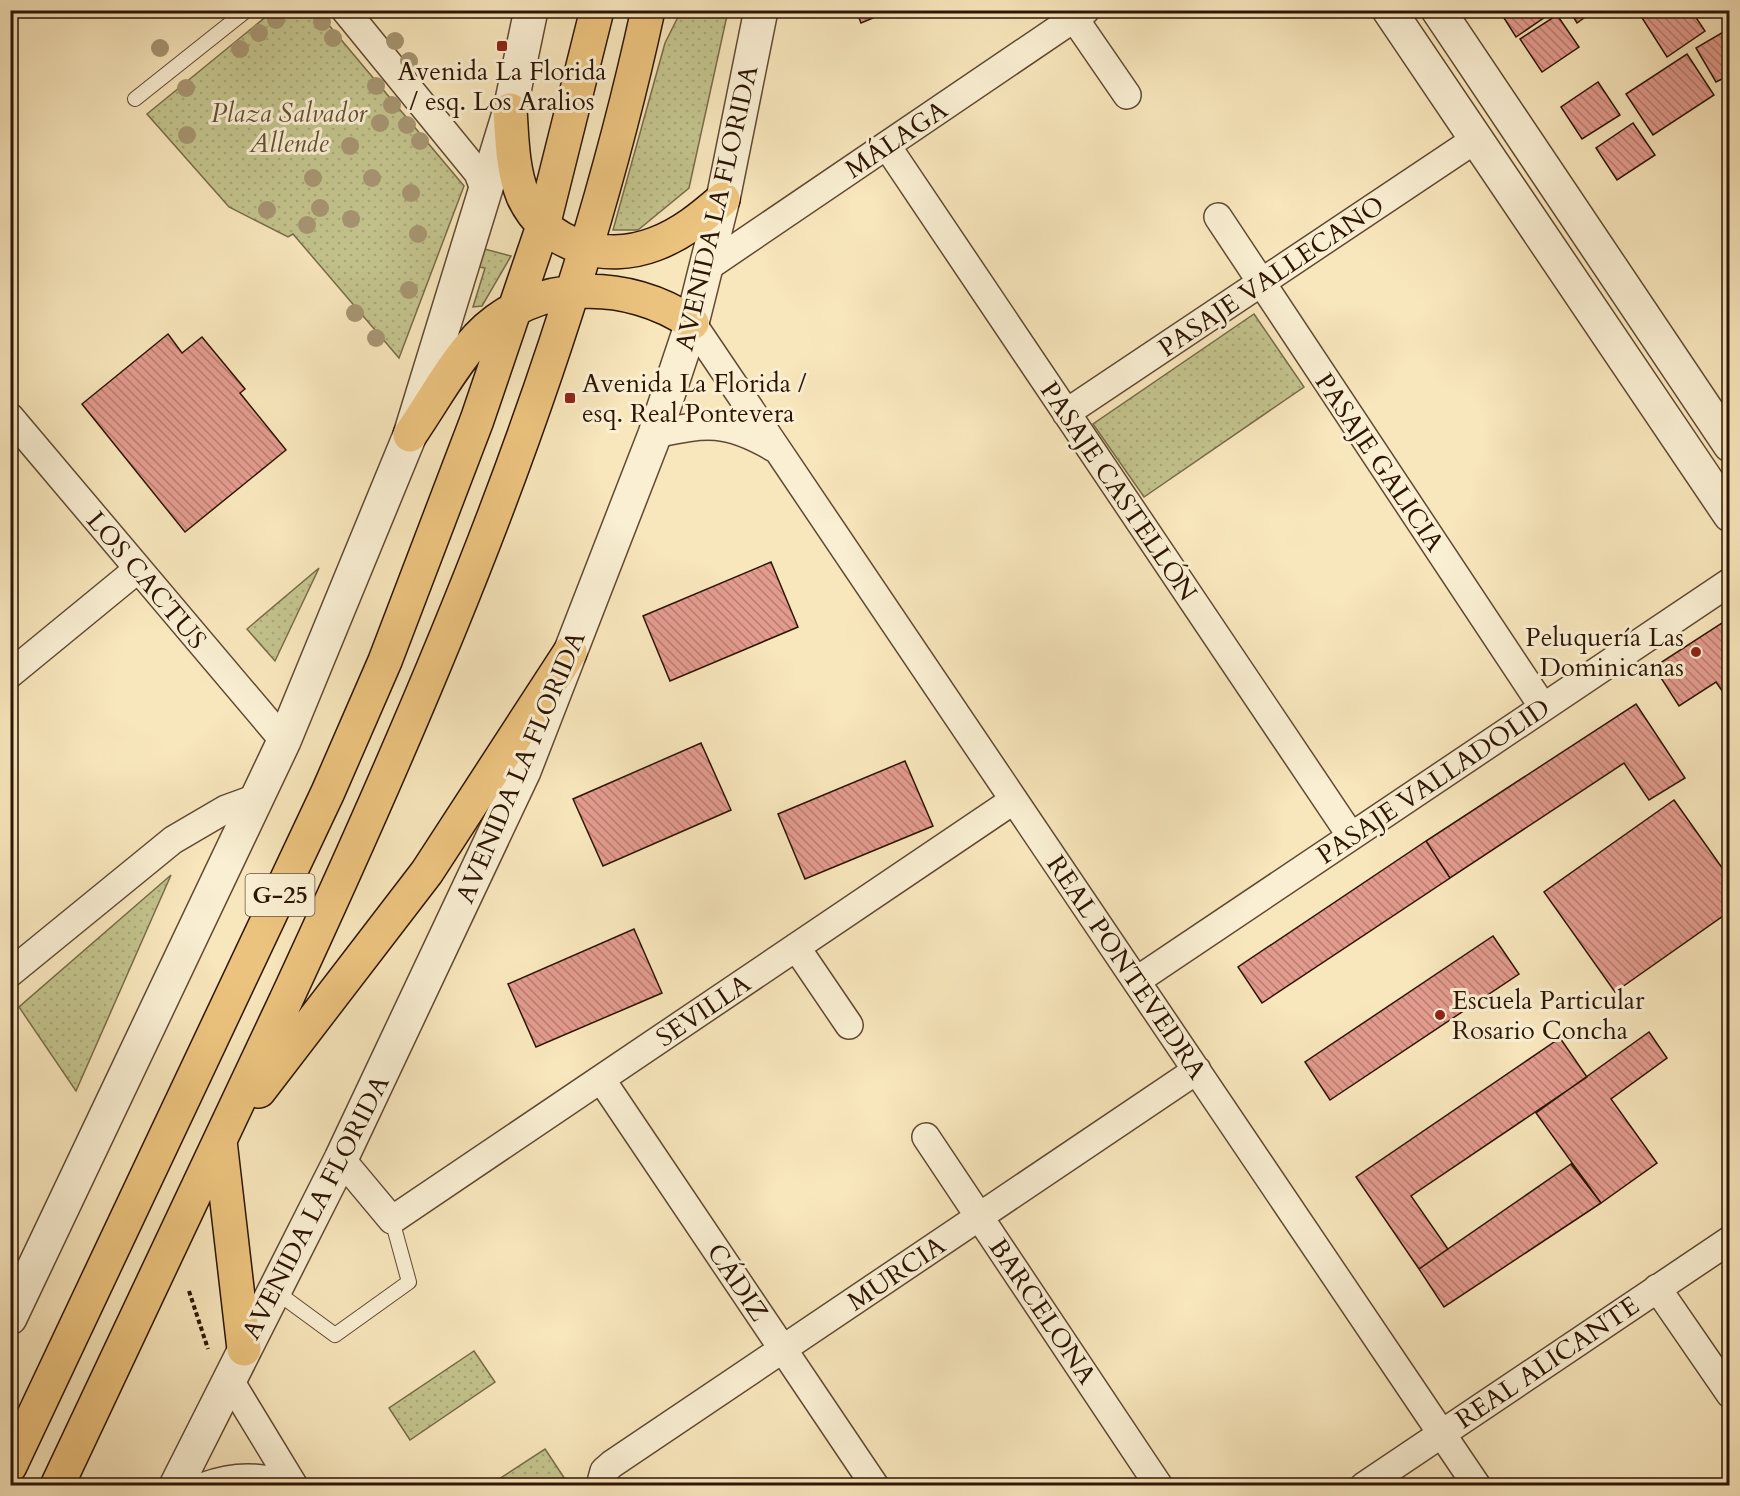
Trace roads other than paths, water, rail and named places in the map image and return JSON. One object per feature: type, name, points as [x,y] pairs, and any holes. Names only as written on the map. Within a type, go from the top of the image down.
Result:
[{"type":"main road","name":"G-25","points":[[10,1466],[333,781],[438,528],[543,226],[597,10]]},
{"type":"main road","name":"G-25","points":[[57,1485],[220,1142],[367,824],[453,625],[503,498],[572,292],[615,149],[648,10]]},
{"type":"main road","points":[[510,110],[517,176],[524,198],[543,226],[561,239],[585,248],[620,252],[655,244],[687,228],[723,198]]},
{"type":"main road","points":[[410,435],[471,346],[489,327],[515,310],[539,300],[572,292],[621,293],[662,305],[693,323]]},
{"type":"main road","points":[[244,1349],[220,1142],[427,872],[570,652]]},
{"type":"street","points":[[345,10],[478,173],[485,191]]},
{"type":"street","points":[[10,1318],[19,1289],[259,797],[410,435],[510,110],[531,10]]},
{"type":"street","name":"AVENIDA LA FLORIDA","points":[[176,1485],[341,1159],[503,819],[570,652],[655,434],[693,323],[723,198],[761,10]]},
{"type":"street","points":[[1389,10],[1730,515]]},
{"type":"street","points":[[1438,10],[1730,445]]},
{"type":"street","points":[[1077,13],[1127,95]]},
{"type":"street","name":"MÁLAGA","points":[[706,268],[887,146],[1077,13]]},
{"type":"street","name":"PASAJE VALLECANO","points":[[1066,413],[1476,139]]},
{"type":"street","name":"PASAJE CASTELLÓN","points":[[887,146],[1352,836]]},
{"type":"street","name":"PASAJE GALICIA","points":[[1218,217],[1543,707]]},
{"type":"street","name":"REAL PONTEVEDRA","points":[[693,323],[776,450],[1477,1485]]},
{"type":"street","name":"LOS CACTUS","points":[[10,417],[284,741]]},
{"type":"street","name":"REAL PONTEVEDRA","points":[[655,434],[699,426],[719,426],[739,429],[776,450]]},
{"type":"street","points":[[10,674],[138,569]]},
{"type":"street","name":"PASAJE VALLADOLID","points":[[1136,981],[1730,582]]},
{"type":"street","points":[[10,973],[172,840],[226,809],[259,797]]},
{"type":"street","name":"SEVILLA","points":[[392,1220],[1014,800]]},
{"type":"street","points":[[796,947],[849,1025]]},
{"type":"street","name":"MURCIA","points":[[599,1483],[604,1471],[612,1464],[1197,1070]]},
{"type":"street","name":"CÁDIZ","points":[[601,1079],[874,1485]]},
{"type":"street","name":"BARCELONA","points":[[926,1137],[1159,1485]]},
{"type":"street","points":[[341,1159],[392,1220]]},
{"type":"street","name":"REAL ALICANTE","points":[[1364,1485],[1730,1240]]},
{"type":"street","points":[[1657,1288],[1730,1394]]},
{"type":"street","points":[[229,1379],[294,1485]]},
{"type":"street","points":[[205,1485],[239,1478],[259,1478],[288,1485]]},
{"type":"lane","points":[[135,99],[247,10]]},
{"type":"lane","points":[[273,1290],[335,1335],[409,1282],[392,1220]]},
{"type":"place","name":"Avenida La Florida / esq. Los Aralios","points":[[502,46]]},
{"type":"place","name":"Avenida La Florida / esq. Real Pontevera","points":[[570,398]]},
{"type":"place","name":"Peluquería Las Dominicanas","points":[[1696,652]]},
{"type":"place","name":"Escuela Particular Rosario Concha","points":[[1440,1015]]},
{"type":"park label","name":"Plaza Salvador Allende","points":[[289,128]]}]
